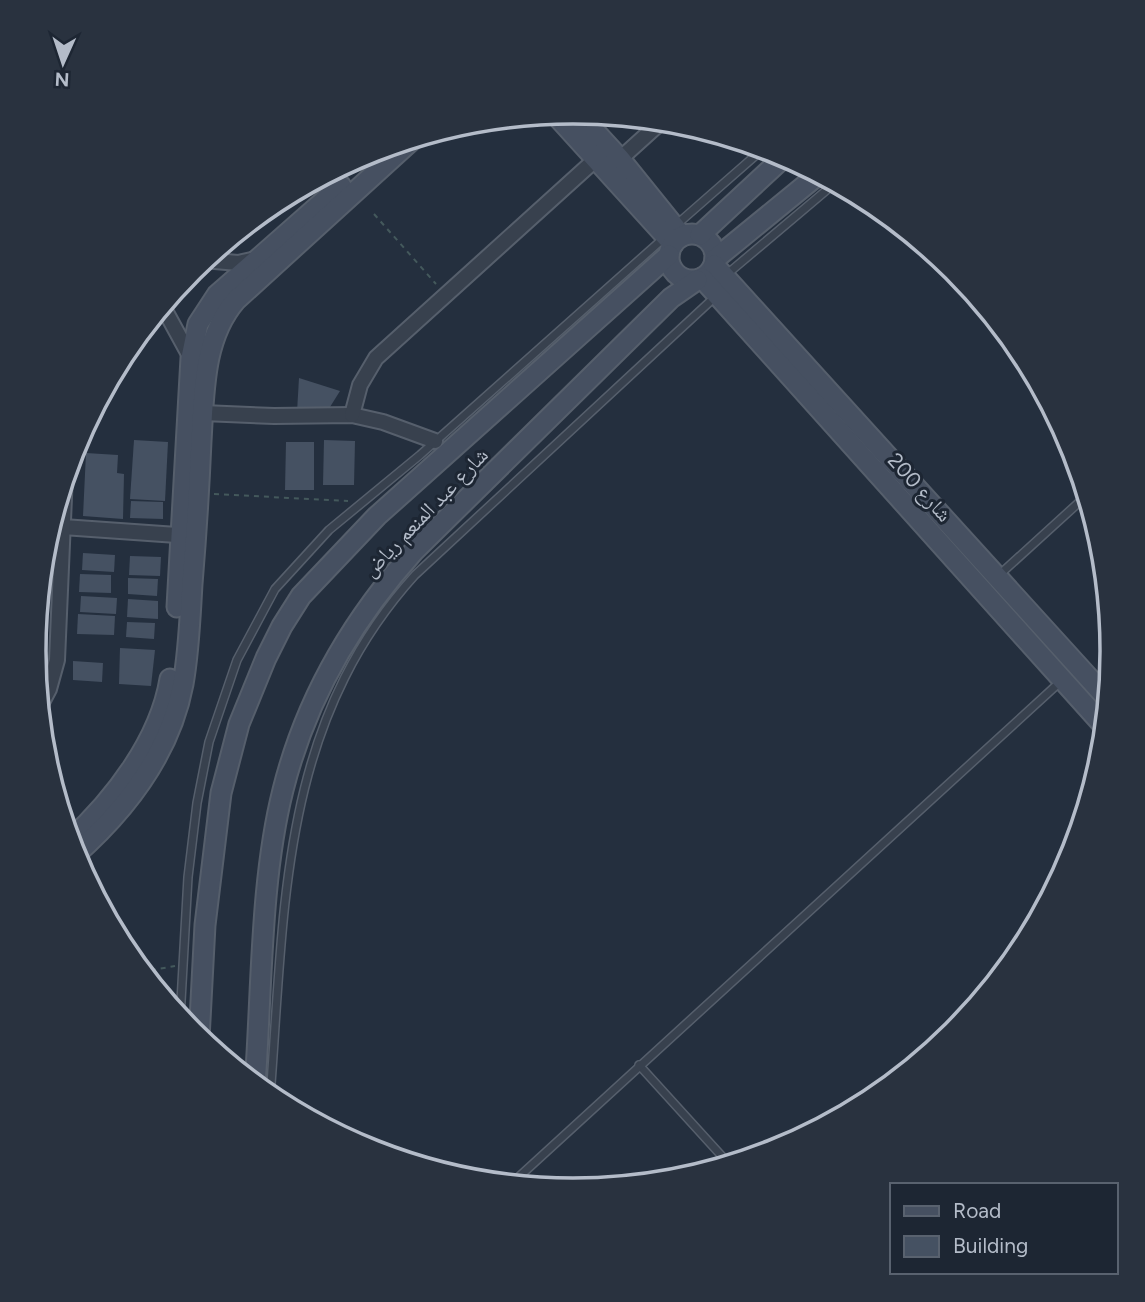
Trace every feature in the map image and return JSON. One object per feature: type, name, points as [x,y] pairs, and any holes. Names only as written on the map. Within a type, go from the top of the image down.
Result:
[{"type":"street","points":[[564,124],[678,239],[713,247],[711,271],[685,279],[675,272],[678,239],[620,159],[588,124]]},
{"type":"street","points":[[620,159],[651,131]]},
{"type":"street","points":[[84,847],[128,800],[152,764],[170,726],[183,685],[189,535],[191,358],[198,324],[209,304],[225,287],[266,263],[393,156]]},
{"type":"street","points":[[352,415],[360,385],[376,358],[596,159]]},
{"type":"street","name":"شارع عبد المنعم رياض","points":[[200,1024],[205,925],[221,793],[243,713],[266,658],[301,596],[377,516],[678,239],[774,164]]},
{"type":"street","points":[[78,833],[98,814],[124,780],[146,743],[170,683],[189,535],[199,494],[203,413],[210,354],[218,325],[266,263],[363,167]]},
{"type":"street","name":"شارع عبد المنعم رياض","points":[[256,1072],[265,922],[280,804],[293,753],[307,716],[342,645],[379,591],[414,551],[671,298],[711,271],[811,181]]},
{"type":"street","points":[[218,261],[266,263]]},
{"type":"street","name":"شارع 200","points":[[711,271],[716,295],[1095,716]]},
{"type":"street","name":"شارع 200","points":[[711,271],[1098,688]]},
{"type":"street","points":[[167,314],[191,358]]},
{"type":"street","points":[[203,413],[352,415],[383,422],[435,441]]},
{"type":"street","points":[[48,692],[57,660],[64,513]]},
{"type":"street","points":[[63,527],[189,535]]},
{"type":"lane","points":[[181,1003],[188,877],[197,803],[209,742],[226,687],[249,634],[275,589],[329,530],[678,239],[755,157]]},
{"type":"lane","points":[[711,271],[826,189]]},
{"type":"lane","points":[[271,1083],[286,890],[295,827],[320,736],[353,660],[374,625],[415,575],[716,295]]},
{"type":"lane","points":[[997,577],[1078,503]]},
{"type":"lane","points":[[521,1175],[1078,666]]},
{"type":"lane","points":[[639,1065],[722,1156]]},
{"type":"path","points":[[374,214],[444,294]]},
{"type":"path","points":[[199,494],[363,502]]},
{"type":"path","points":[[153,970],[183,965]]},
{"type":"building","points":[[299,378],[340,391],[330,407],[315,412],[297,412]]},
{"type":"building","points":[[134,440],[168,442],[165,501],[130,499]]},
{"type":"building","points":[[324,440],[355,441],[354,485],[323,485]]},
{"type":"building","points":[[286,442],[314,442],[314,490],[285,490]]},
{"type":"building","points":[[86,453],[118,455],[117,473],[124,474],[123,519],[83,516]]},
{"type":"building","points":[[131,501],[163,502],[163,519],[130,518]]},
{"type":"building","points":[[83,553],[115,555],[114,572],[82,570]]},
{"type":"building","points":[[130,556],[161,557],[160,576],[129,575]]},
{"type":"building","points":[[80,574],[111,575],[111,593],[79,592]]},
{"type":"building","points":[[128,578],[158,579],[157,596],[128,594]]},
{"type":"building","points":[[81,596],[117,598],[116,614],[80,612]]},
{"type":"building","points":[[128,599],[158,601],[158,619],[127,617]]},
{"type":"building","points":[[78,614],[115,616],[114,635],[77,634]]},
{"type":"building","points":[[127,622],[155,623],[154,639],[126,637]]},
{"type":"building","points":[[120,648],[155,650],[151,686],[119,684]]},
{"type":"building","points":[[73,661],[103,663],[102,682],[73,680]]}]
